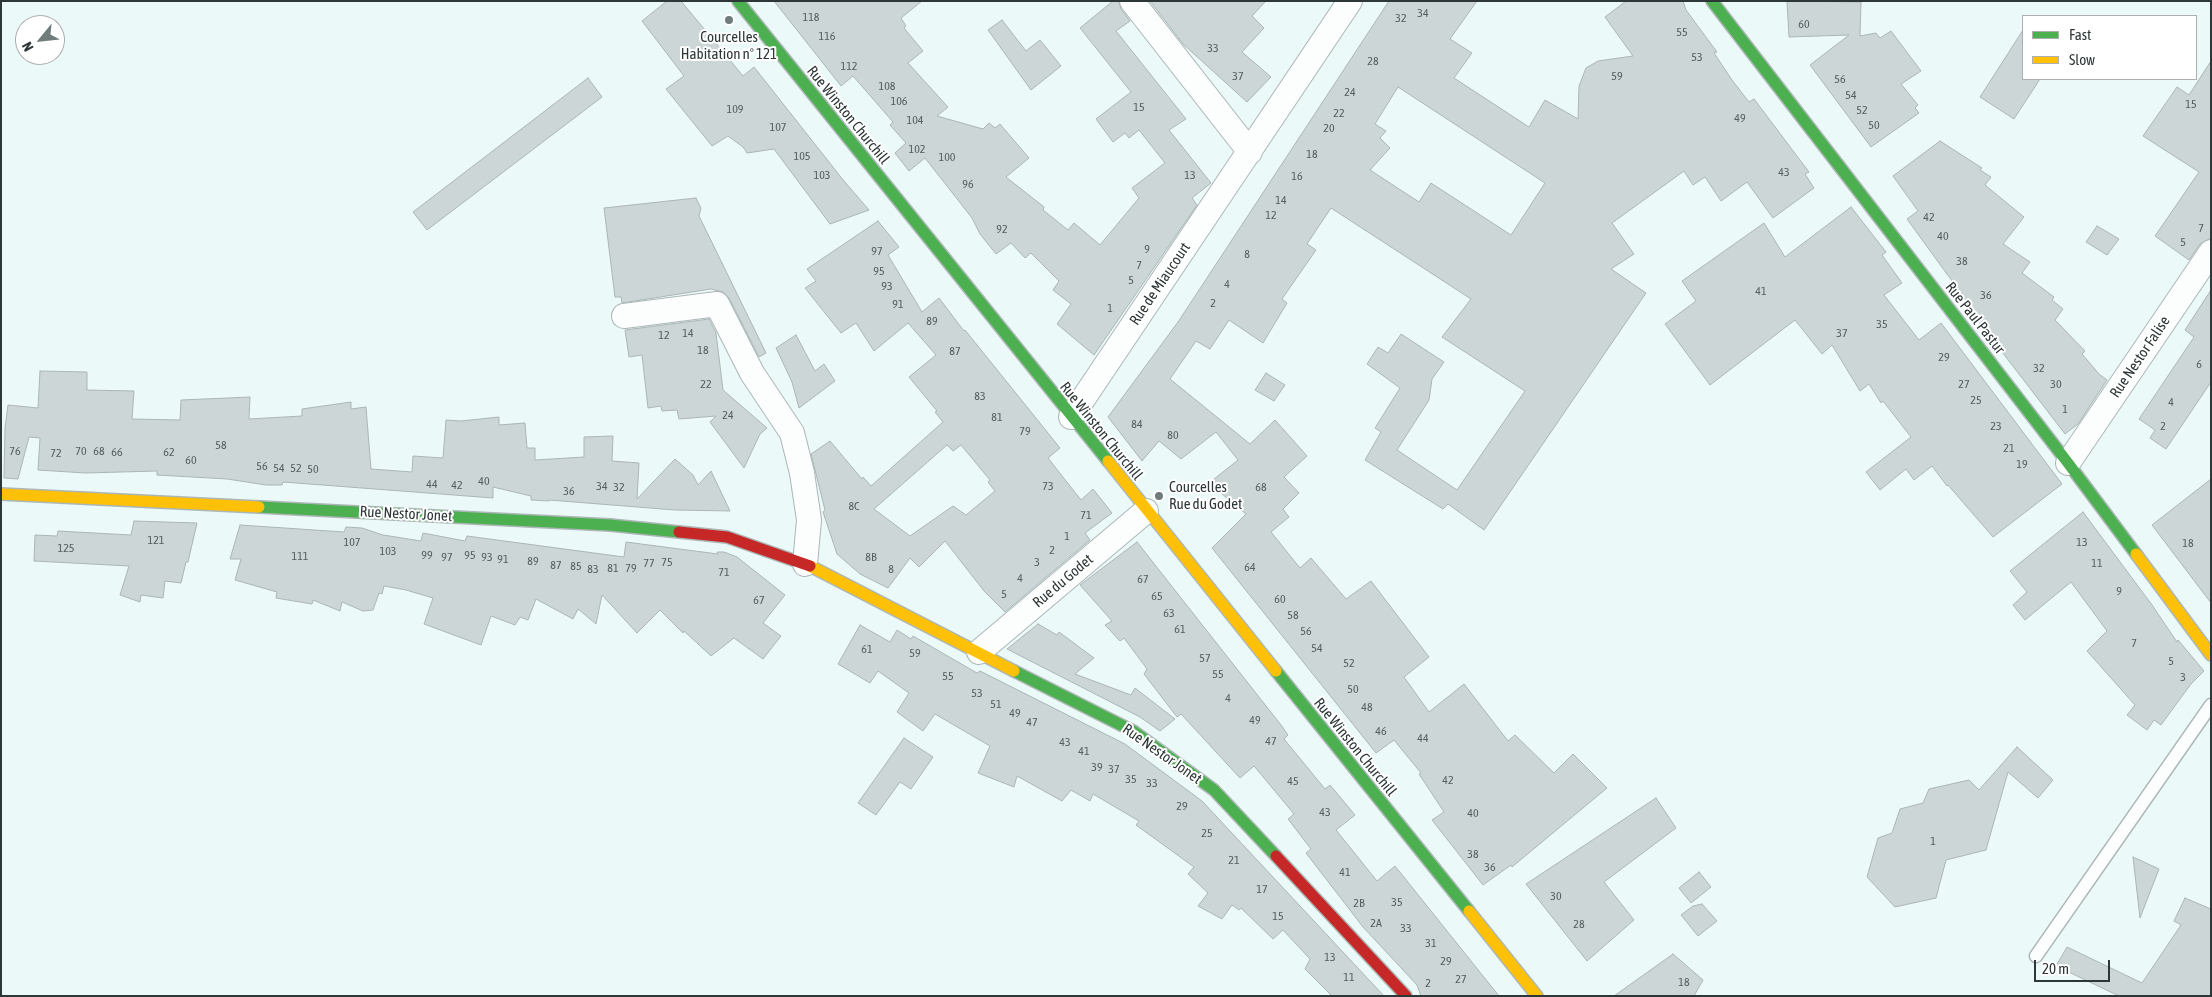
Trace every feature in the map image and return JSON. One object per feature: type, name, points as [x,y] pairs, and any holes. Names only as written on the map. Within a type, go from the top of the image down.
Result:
[{"type":"street","name":"Rue Winston Churchill","points":[[738,1],[1537,996]]},
{"type":"street","points":[[1132,1],[1250,152]]},
{"type":"street","name":"Rue de Miaucourt","points":[[1071,417],[1350,1]]},
{"type":"street","name":"Rue Paul Pastur","points":[[1717,4],[2068,463],[2211,655]]},
{"type":"street","name":"Rue Nestor Falise","points":[[2068,463],[2211,252]]},
{"type":"street","points":[[624,316],[717,304],[752,373],[792,433],[802,473],[808,520],[805,564]]},
{"type":"street","name":"Rue Nestor Jonet","points":[[1,494],[610,525],[727,537],[805,564],[1133,731],[1214,790],[1406,996]]},
{"type":"street","name":"Rue du Godet","points":[[979,652],[1146,511]]},
{"type":"lane","points":[[2036,956],[2211,705]]},
{"type":"building","points":[[667,1],[681,1],[743,76],[754,67],[869,210],[830,224],[774,149],[747,153],[743,147],[728,136],[712,146],[666,89],[684,76],[642,21]]},
{"type":"building","points":[[774,1],[922,1],[901,18],[906,26],[904,28],[923,51],[908,63],[948,107],[937,116],[983,129],[989,123],[995,128],[1000,124],[1029,158],[1006,177],[1044,207],[1043,210],[1068,230],[1074,223],[1100,245],[1139,198],[1132,188],[1165,163],[1139,130],[1129,138],[1125,133],[1113,142],[1096,119],[1131,92],[1080,28],[1113,1],[1119,1],[1121,9],[1130,21],[1116,31],[1186,119],[1169,130],[1211,183],[1192,198],[1197,205],[1094,355],[1057,324],[1071,304],[1053,290],[1059,281],[1031,253],[1025,258],[1011,243],[996,254],[980,234],[972,218],[925,158],[909,171],[895,153],[906,143],[890,125],[893,122],[853,76],[841,86]]},
{"type":"building","points":[[1150,1],[1266,1],[1252,16],[1264,28],[1242,52],[1271,77],[1247,102],[1183,44]]},
{"type":"building","points":[[1389,1],[1477,1],[1450,39],[1472,53],[1454,78],[1529,127],[1545,100],[1578,119],[1579,86],[1586,68],[1598,61],[1633,56],[1605,17],[1626,1],[1683,1],[1686,10],[1717,52],[1714,53],[1732,80],[1749,102],[1754,99],[1809,172],[1805,174],[1814,188],[1773,218],[1747,182],[1721,201],[1705,177],[1693,185],[1684,171],[1612,223],[1634,254],[1611,269],[1646,293],[1484,530],[1448,504],[1443,509],[1365,460],[1381,432],[1375,428],[1400,388],[1367,364],[1378,347],[1388,353],[1401,334],[1444,362],[1432,379],[1429,400],[1397,450],[1457,490],[1525,391],[1442,337],[1471,299],[1331,208],[1307,244],[1316,250],[1282,299],[1287,303],[1263,343],[1229,320],[1210,349],[1196,341],[1170,379],[1250,444],[1275,420],[1307,456],[1284,477],[1299,493],[1283,509],[1289,517],[1271,532],[1300,568],[1311,558],[1346,599],[1371,581],[1429,657],[1404,677],[1429,712],[1464,684],[1508,741],[1515,735],[1554,773],[1573,754],[1607,788],[1512,867],[1511,865],[1483,885],[1432,820],[1444,812],[1419,774],[1421,773],[1394,740],[1376,753],[1212,548],[1246,514],[1209,483],[1238,460],[1216,432],[1181,459],[1159,441],[1142,461],[1108,417],[1178,322]],"holes":[[[1398,87],[1545,183],[1511,235],[1431,183],[1419,202],[1370,170],[1390,148],[1380,138],[1386,131],[1375,124]]]},
{"type":"building","points":[[1787,1],[1861,2],[1860,36],[1876,33],[1880,38],[1891,31],[1921,71],[1901,84],[1918,105],[1915,108],[1919,113],[1871,147],[1810,65],[1849,35],[1789,37]]},
{"type":"building","points":[[1002,20],[1026,51],[1040,40],[1061,66],[1031,90],[988,30]]},
{"type":"building","points":[[2022,32],[2022,80],[2039,80],[2014,119],[1980,97]]},
{"type":"building","points":[[2211,61],[2211,238],[2200,244],[2189,260],[2155,236],[2199,172],[2143,136],[2177,87],[2189,95]]},
{"type":"building","points":[[588,78],[602,97],[427,230],[413,212]]},
{"type":"building","points":[[1940,141],[1982,168],[1980,170],[1991,177],[1985,185],[2024,217],[2003,244],[2030,262],[2022,273],[2054,297],[2052,300],[2063,309],[2055,320],[2085,351],[2082,354],[2099,374],[2107,380],[2078,424],[2065,434],[1966,305],[1968,303],[1907,219],[1918,211],[1893,176]]},
{"type":"building","points":[[696,198],[701,208],[699,216],[766,353],[759,357],[729,298],[723,292],[711,289],[622,303],[621,297],[615,297],[604,208]]},
{"type":"building","points":[[1851,207],[1886,252],[1882,255],[1902,283],[1884,295],[1919,340],[1941,323],[2062,484],[1993,537],[1947,486],[1932,466],[1914,480],[1906,469],[1880,490],[1866,472],[1911,437],[1883,401],[1881,403],[1869,384],[1860,391],[1832,345],[1822,354],[1795,320],[1710,385],[1665,324],[1696,301],[1682,281],[1764,223],[1785,257]]},
{"type":"building","points":[[878,221],[899,247],[888,255],[922,312],[939,298],[1060,448],[1048,458],[1081,500],[1093,489],[1112,513],[1085,533],[1090,540],[1005,612],[984,591],[945,541],[919,567],[910,558],[888,588],[860,574],[837,554],[823,512],[825,510],[811,454],[830,441],[862,479],[863,477],[871,486],[943,422],[935,412],[937,411],[909,377],[936,355],[908,323],[874,351],[856,323],[841,333],[805,288],[816,281],[807,269]],"holes":[[[947,445],[953,451],[961,445],[990,480],[988,482],[995,491],[966,515],[953,506],[910,536],[874,509]]]},
{"type":"building","points":[[2097,226],[2119,239],[2107,255],[2086,242]]},
{"type":"building","points":[[2211,290],[2211,382],[2166,449],[2150,438],[2155,430],[2139,419],[2194,337],[2185,330]]},
{"type":"building","points":[[709,319],[716,333],[723,390],[767,428],[760,434],[744,468],[710,422],[716,416],[679,419],[677,410],[662,411],[661,406],[648,408],[642,355],[629,357],[625,330]]},
{"type":"building","points":[[796,335],[815,371],[824,364],[835,381],[799,408],[792,382],[776,348]]},
{"type":"building","points":[[40,371],[87,372],[87,390],[134,391],[132,419],[180,420],[181,400],[250,397],[249,419],[302,416],[302,409],[351,402],[351,409],[366,407],[371,469],[412,472],[413,456],[443,458],[446,420],[461,421],[499,417],[499,425],[525,423],[527,448],[535,448],[535,460],[584,457],[584,437],[613,436],[612,461],[639,463],[637,499],[675,459],[693,475],[698,485],[711,471],[730,511],[675,510],[531,500],[531,496],[493,487],[493,498],[283,482],[282,485],[266,485],[227,479],[157,475],[157,471],[85,473],[38,470],[40,438],[29,437],[18,479],[4,478],[5,428],[8,405],[38,408]]},
{"type":"building","points":[[1266,373],[1285,385],[1274,401],[1255,390]]},
{"type":"building","points":[[2211,479],[2211,603],[2152,525]]},
{"type":"building","points":[[2083,512],[2177,642],[2178,640],[2204,671],[2191,684],[2161,725],[2154,720],[2147,730],[2127,715],[2135,705],[2087,651],[2107,631],[2071,582],[2025,620],[2013,605],[2027,592],[2010,571]]},
{"type":"building","points":[[134,521],[197,523],[181,583],[165,581],[163,598],[141,595],[140,602],[120,595],[129,566],[34,561],[35,535],[57,536],[58,531],[131,535]]},
{"type":"building","points":[[240,525],[344,532],[346,527],[362,528],[383,535],[421,541],[423,533],[465,541],[467,536],[624,557],[626,542],[718,554],[717,552],[724,552],[737,557],[785,595],[763,623],[781,636],[763,659],[734,638],[711,656],[684,631],[683,633],[660,610],[637,633],[602,595],[596,624],[578,609],[573,619],[536,599],[528,620],[520,617],[515,625],[491,616],[481,645],[424,624],[433,598],[406,590],[384,586],[382,594],[379,593],[373,610],[363,611],[342,602],[340,611],[313,600],[312,604],[276,598],[277,592],[235,580],[241,559],[230,559]]},
{"type":"building","points":[[1137,542],[1281,725],[1288,735],[1284,739],[1325,789],[1330,785],[1355,815],[1336,830],[1377,881],[1395,866],[1499,996],[1421,996],[1417,985],[1363,927],[1306,853],[1311,849],[1288,819],[1294,814],[1254,766],[1240,778],[1181,714],[1177,717],[1144,674],[1147,669],[1124,638],[1120,641],[1105,625],[1112,621],[1080,585]]},
{"type":"building","points":[[1038,624],[1057,635],[1059,632],[1094,658],[1075,674],[1131,695],[1135,688],[1175,719],[1160,731],[1140,717],[1007,649]]},
{"type":"building","points":[[860,625],[890,642],[897,630],[911,639],[913,636],[977,673],[980,671],[1125,744],[1202,801],[1384,996],[1332,996],[1305,969],[1310,959],[1283,930],[1273,939],[1241,908],[1239,910],[1232,905],[1222,919],[1198,906],[1208,893],[1188,874],[1194,867],[1136,825],[1139,821],[1093,794],[1090,801],[1071,790],[1062,801],[1017,776],[1014,787],[978,773],[990,746],[935,714],[923,731],[897,712],[909,693],[878,671],[870,683],[838,664]]},
{"type":"building","points":[[904,738],[933,757],[911,789],[900,782],[876,815],[858,803]]},
{"type":"building","points":[[2017,747],[2053,780],[2038,798],[2008,772],[1986,850],[1946,860],[1936,898],[1895,907],[1867,877],[1878,838],[1892,833],[1900,809],[1923,803],[1929,789],[1969,780],[1979,790]]},
{"type":"building","points":[[1656,798],[1676,828],[1604,882],[1634,920],[1587,961],[1526,884]]},
{"type":"building","points":[[2133,857],[2159,869],[2140,918]]},
{"type":"building","points":[[1699,872],[1711,887],[1691,903],[1679,888]]},
{"type":"building","points":[[2185,898],[2211,909],[2211,996],[2119,996],[2056,966],[2067,947],[2142,983],[2181,925],[2174,921]]},
{"type":"building","points":[[1702,904],[1717,921],[1698,936],[1681,915],[1693,906]]},
{"type":"building","points":[[1673,954],[1703,980],[1694,996],[1614,996]]},
{"type":"traffic: fast","points":[[738,1],[1108,461]]},
{"type":"traffic: fast","points":[[1712,1],[2136,554]]},
{"type":"traffic: fast","points":[[259,507],[610,525],[679,532]]},
{"type":"traffic: fast","points":[[1014,671],[1133,731],[1214,790],[1276,856]]},
{"type":"traffic: fast","points":[[1276,671],[1469,911]]},
{"type":"traffic: slow","points":[[1108,461],[1276,671]]},
{"type":"traffic: slow","points":[[1,494],[259,507]]},
{"type":"traffic: slow","points":[[2136,554],[2211,655]]},
{"type":"traffic: slow","points":[[810,566],[1014,671]]},
{"type":"traffic: slow","points":[[1469,911],[1537,996]]},
{"type":"traffic: jam","points":[[679,532],[727,537],[810,566]]},
{"type":"traffic: jam","points":[[1276,856],[1406,996]]},
{"type":"place","name":"Courcelles Habitation n° 121","points":[[729,20]]},
{"type":"place","name":"Courcelles Rue du Godet","points":[[1159,496]]}]
